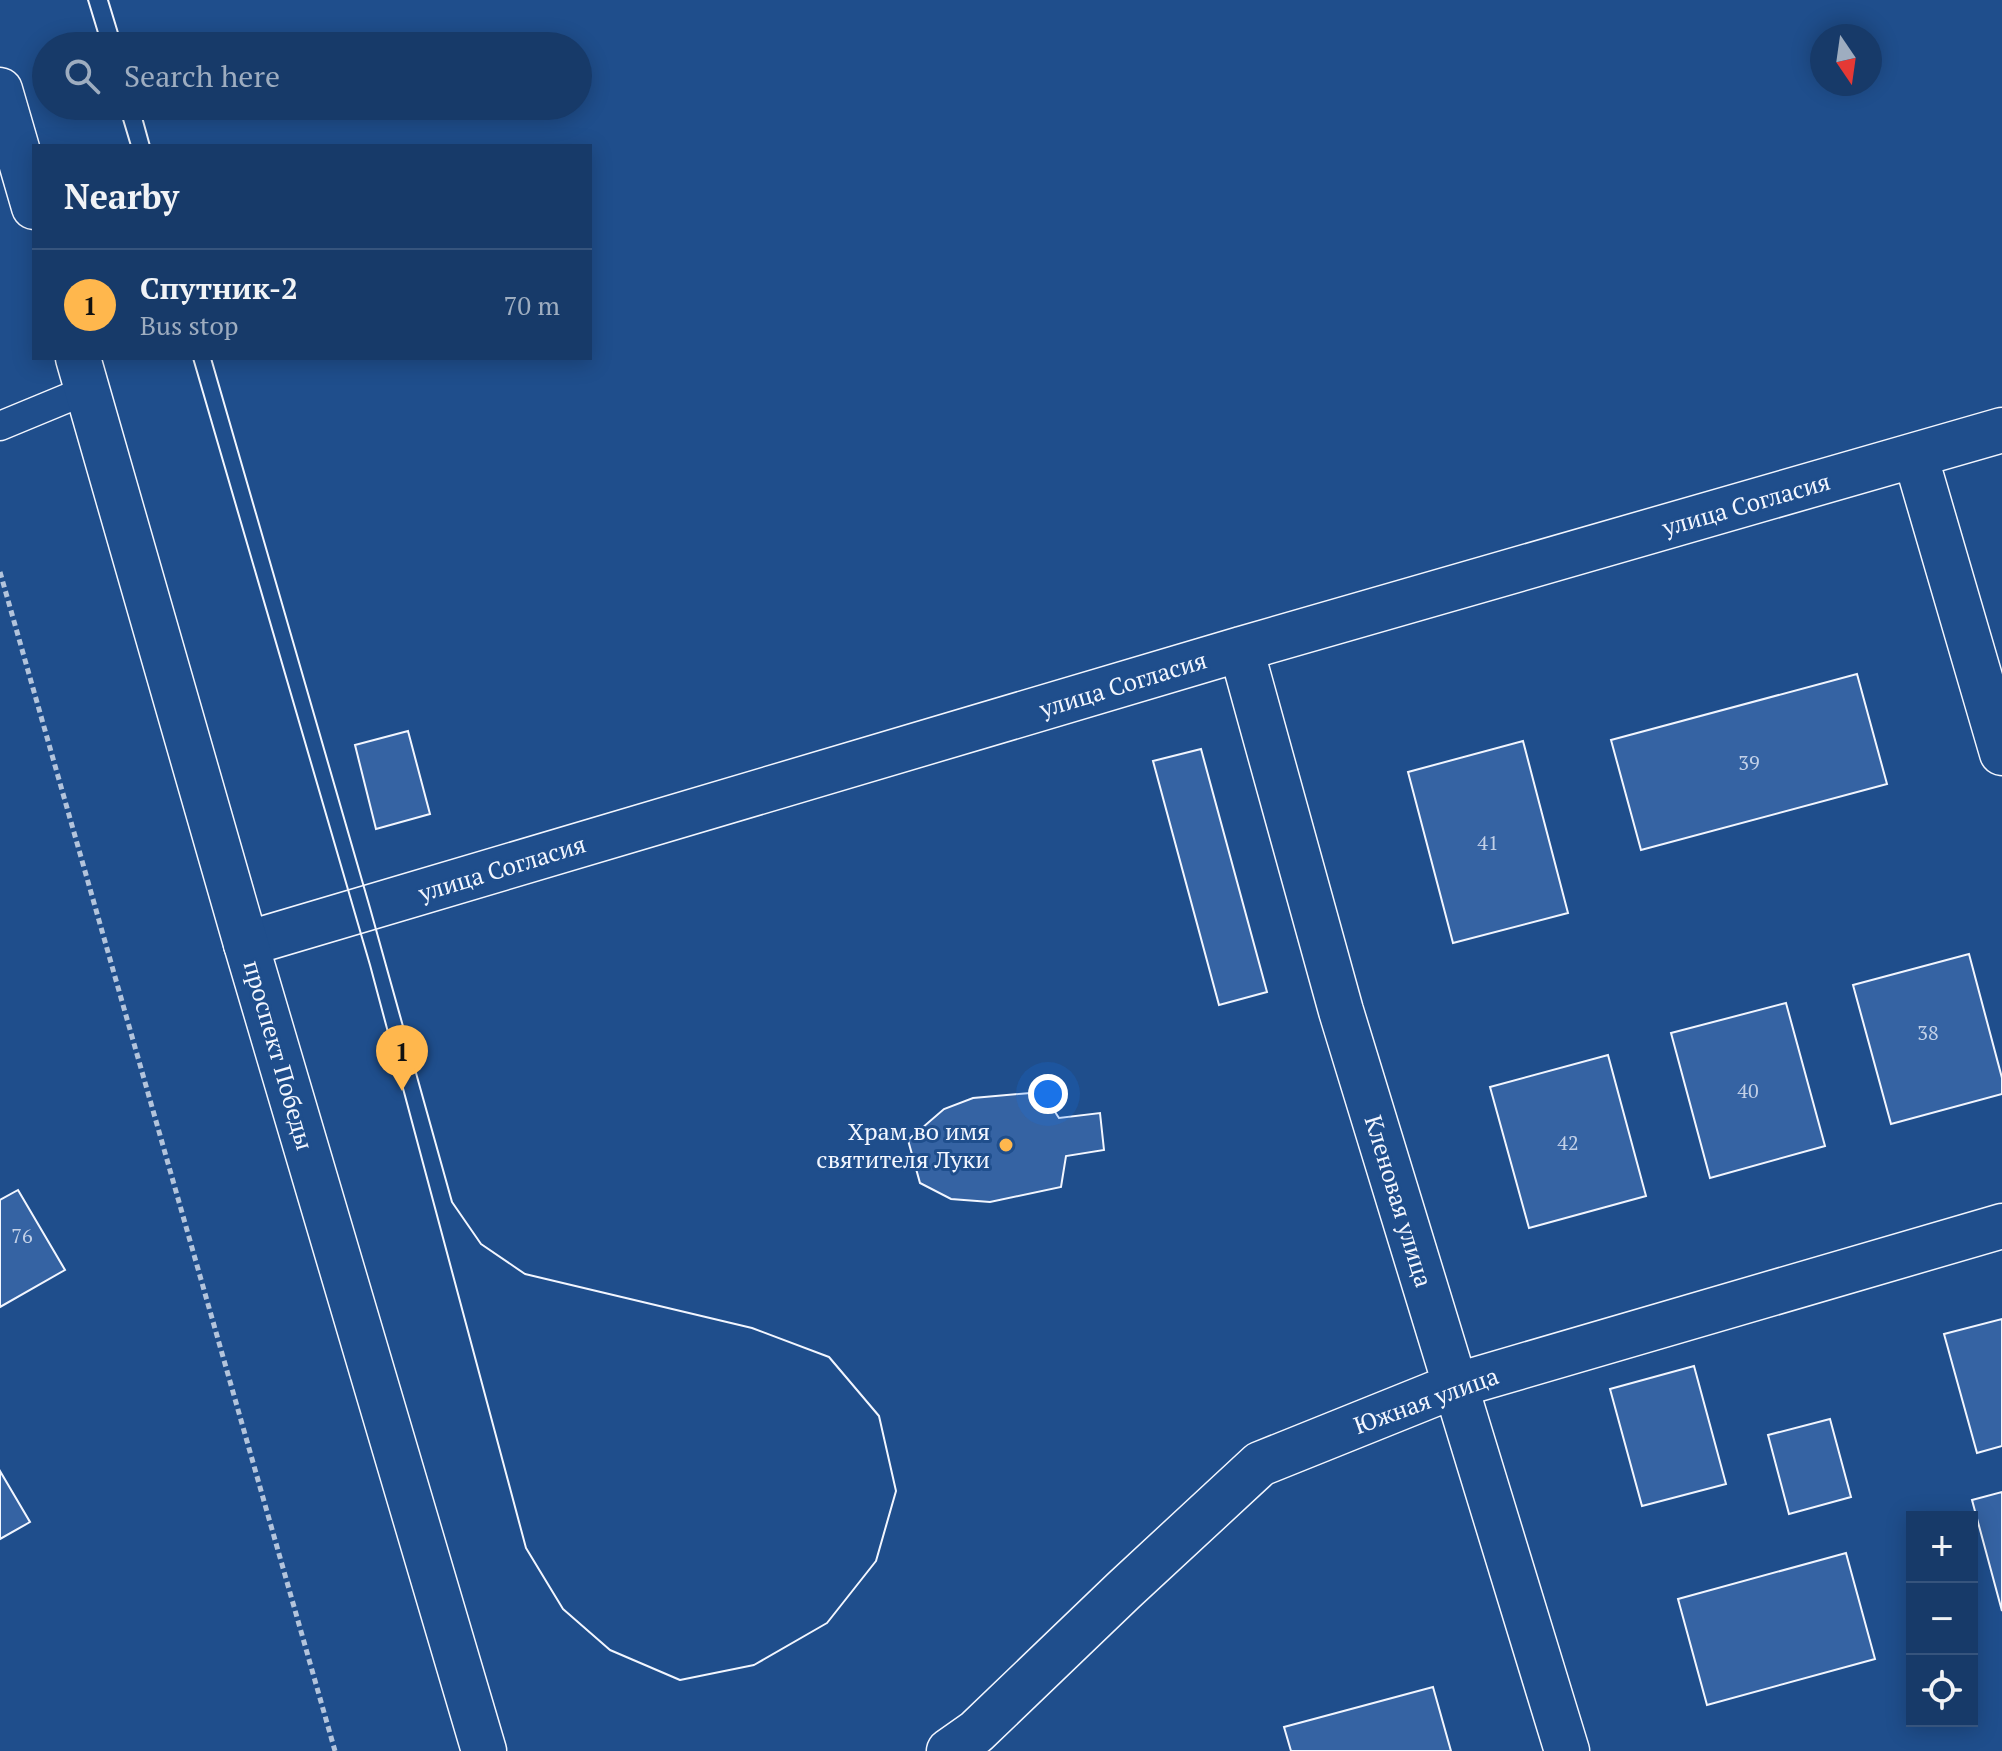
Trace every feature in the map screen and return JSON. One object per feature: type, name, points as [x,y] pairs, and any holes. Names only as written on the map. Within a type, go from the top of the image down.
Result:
[{"type":"street","points":[[0,90],[32,200]]},
{"type":"street","name":"проспект Победы","points":[[82,374],[484,1751]]},
{"type":"street","name":"улица Согласия","points":[[246,944],[1241,649],[2002,430]]},
{"type":"street","points":[[1915,455],[2002,753]]},
{"type":"street","name":"Кленовая улица","points":[[1241,649],[1341,1011],[1567,1751]]},
{"type":"street","name":"Южная улица","points":[[949,1751],[976,1732],[1260,1464],[1454,1386],[2002,1226]]},
{"type":"lane","points":[[0,426],[82,374]]},
{"type":"path","points":[[0,572],[335,1751]]},
{"type":"building","points":[[1857,674],[1887,784],[1641,850],[1611,740]]},
{"type":"building","points":[[408,731],[430,814],[376,829],[355,745]]},
{"type":"building","points":[[1523,741],[1568,913],[1453,943],[1408,772]]},
{"type":"building","points":[[1201,749],[1267,992],[1219,1005],[1153,761]]},
{"type":"building","points":[[1969,954],[2002,1078],[2002,1094],[1891,1124],[1853,985]]},
{"type":"building","points":[[1786,1003],[1825,1146],[1710,1178],[1671,1033]]},
{"type":"building","points":[[1608,1055],[1646,1196],[1529,1228],[1490,1087]]},
{"type":"building","name":"Храм во имя святителя Луки","points":[[1042,1092],[1059,1118],[1100,1113],[1104,1150],[1066,1156],[1061,1187],[990,1202],[951,1199],[920,1183],[908,1140],[944,1109],[973,1098]]},
{"type":"building","points":[[18,1190],[65,1270],[0,1307],[0,1200]]},
{"type":"building","points":[[2002,1319],[2002,1446],[1977,1453],[1944,1334]]},
{"type":"building","points":[[1694,1366],[1726,1484],[1642,1506],[1610,1389]]},
{"type":"building","points":[[1830,1419],[1851,1497],[1789,1514],[1768,1435]]},
{"type":"building","points":[[0,1471],[30,1522],[0,1539]]},
{"type":"building","points":[[2002,1492],[2002,1611],[1978,1522],[1978,1511],[1975,1511],[1972,1500]]},
{"type":"building","points":[[1846,1553],[1875,1659],[1707,1705],[1678,1599]]},
{"type":"building","points":[[1433,1687],[1451,1751],[1291,1751],[1284,1727]]},
{"type":"tram line","points":[[88,0],[98,32]]},
{"type":"tram line","points":[[108,0],[118,32]]},
{"type":"tram line","points":[[123,120],[130,144]]},
{"type":"tram line","points":[[143,120],[149,144]]},
{"type":"tram line","points":[[194,360],[370,965],[526,1548],[563,1609],[610,1650],[680,1680],[754,1665],[827,1623],[876,1561],[896,1491],[879,1416],[829,1357],[752,1328],[525,1274],[481,1244],[452,1202],[212,360]]},
{"type":"place","name":"Спутник-2","points":[[402,1091]]},
{"type":"place","name":"Храм во имя святителя Луки","points":[[1006,1145]]}]
